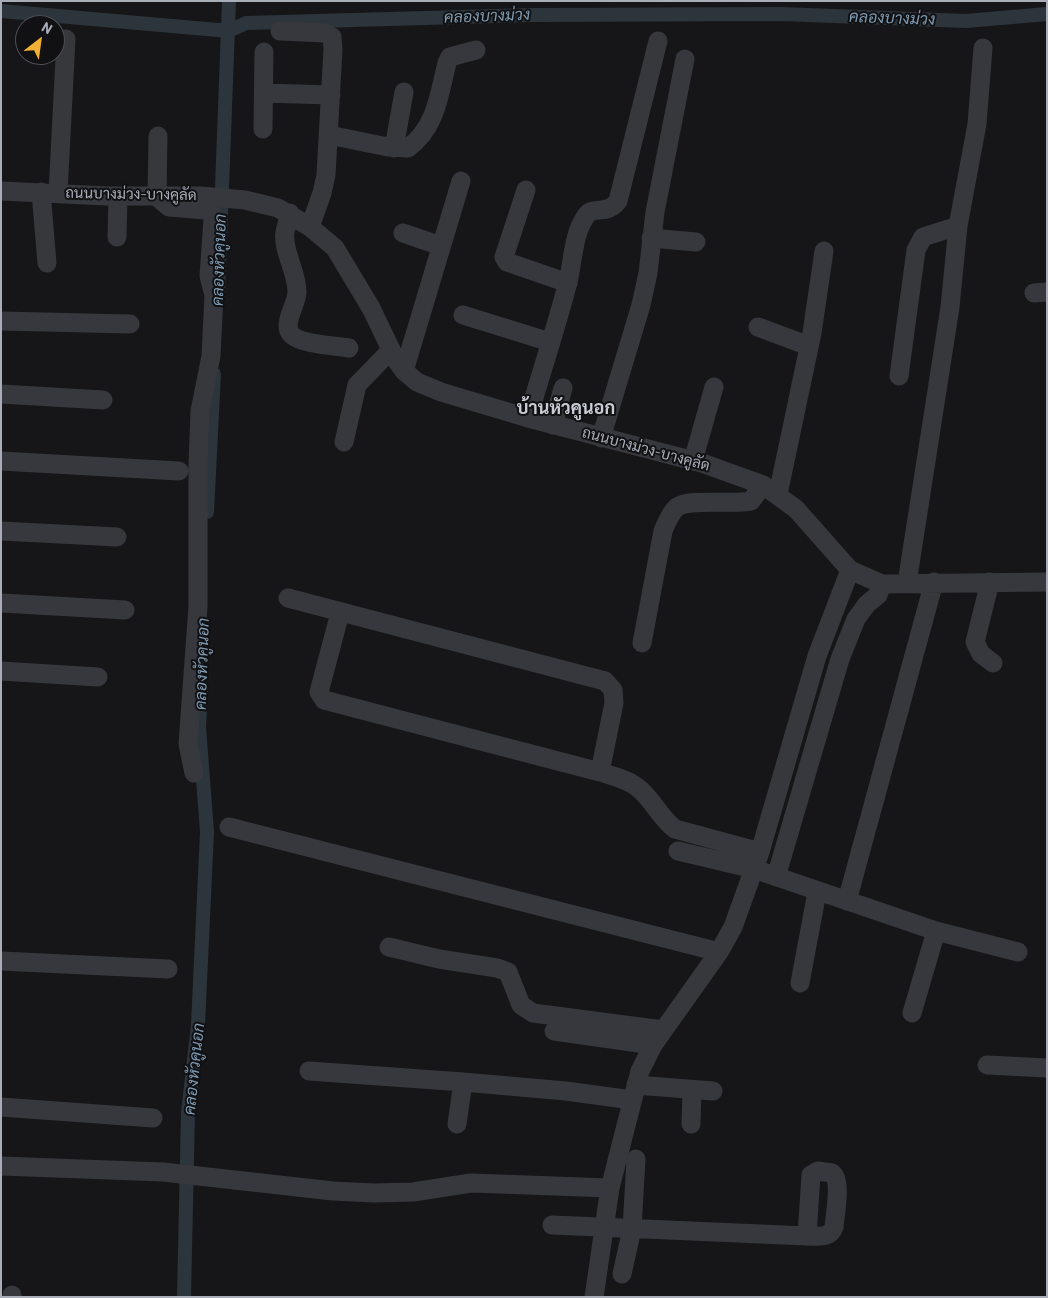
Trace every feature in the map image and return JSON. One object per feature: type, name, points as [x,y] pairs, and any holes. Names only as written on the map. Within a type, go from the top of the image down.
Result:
[{"type":"street","points":[[280,31],[325,33],[332,37],[329,135],[322,193],[310,227]]},
{"type":"street","points":[[47,263],[50,192],[66,39]]},
{"type":"street","points":[[528,418],[568,283],[581,225],[587,214],[592,211],[606,211],[614,208],[618,202],[658,41]]},
{"type":"street","points":[[907,583],[950,308],[958,226],[977,124],[983,48]]},
{"type":"street","points":[[329,135],[394,148],[408,148],[425,133],[434,117],[450,57],[476,50]]},
{"type":"street","points":[[263,129],[264,52]]},
{"type":"street","points":[[601,438],[641,305],[648,273],[651,238],[685,59]]},
{"type":"street","points":[[394,148],[404,92]]},
{"type":"street","points":[[264,93],[331,95]]},
{"type":"street","points":[[158,136],[157,197],[169,207],[206,210],[212,214],[213,219],[209,276],[214,295],[211,356],[200,411],[198,606],[188,744],[194,773]]},
{"type":"street","points":[[404,371],[461,181]]},
{"type":"street","name":"ถนนบางม่วง-บางคูลัด","points":[[1,190],[118,196],[201,196],[245,200],[278,208],[290,213],[310,227],[335,248],[349,269],[391,350],[404,371],[417,382],[441,392],[528,418],[693,461],[771,489],[796,509],[850,570],[882,584],[1047,582]]},
{"type":"street","points":[[526,190],[504,257],[507,262],[568,283]]},
{"type":"street","points":[[117,237],[118,196]]},
{"type":"street","points":[[290,213],[285,232],[285,246],[292,262],[297,293],[288,326],[290,333],[295,338],[307,342],[349,348]]},
{"type":"street","points":[[898,376],[916,250],[923,237],[958,226]]},
{"type":"street","points":[[403,233],[441,246]]},
{"type":"street","points":[[651,238],[696,242]]},
{"type":"street","points":[[642,643],[663,531],[677,507],[691,502],[730,504],[751,500],[771,489],[809,346],[824,251]]},
{"type":"street","points":[[463,315],[550,342]]},
{"type":"street","points":[[1,321],[130,324]]},
{"type":"street","points":[[758,327],[809,346]]},
{"type":"street","points":[[344,442],[357,386],[391,350]]},
{"type":"street","points":[[693,461],[714,387]]},
{"type":"street","points":[[553,424],[563,388]]},
{"type":"street","points":[[1,394],[103,400]]},
{"type":"street","points":[[1,461],[179,470]]},
{"type":"street","points":[[1,531],[117,537]]},
{"type":"street","points":[[594,1297],[610,1188],[634,1093],[658,1038],[719,952],[733,927],[760,852],[817,656],[850,570]]},
{"type":"street","points":[[848,901],[934,582]]},
{"type":"street","points":[[990,582],[976,642],[981,654],[993,663]]},
{"type":"street","points":[[776,877],[840,659],[856,619],[867,604],[878,595],[882,584]]},
{"type":"street","points":[[288,598],[605,681],[612,690],[614,703],[600,772]]},
{"type":"street","points":[[1,603],[126,610]]},
{"type":"street","points":[[340,613],[320,692],[324,700],[600,772],[637,787],[666,822],[675,829],[760,852]]},
{"type":"street","points":[[1,672],[98,677]]},
{"type":"street","points":[[229,827],[719,952]]},
{"type":"street","points":[[678,851],[754,869],[936,931],[1018,952]]},
{"type":"street","points":[[800,983],[817,892]]},
{"type":"street","points":[[912,1013],[936,931]]},
{"type":"street","points":[[389,947],[497,968],[508,972],[521,1005],[533,1013],[658,1038]]},
{"type":"street","points":[[1,961],[168,969]]},
{"type":"street","points":[[554,1030],[658,1038]]},
{"type":"street","points":[[987,1064],[1047,1068]]},
{"type":"street","points":[[309,1071],[558,1090],[634,1093],[692,1090],[712,1091]]},
{"type":"street","points":[[457,1124],[463,1082]]},
{"type":"street","points":[[691,1124],[692,1090]]},
{"type":"street","points":[[1,1107],[153,1118]]},
{"type":"street","points":[[622,1274],[632,1229],[636,1159]]},
{"type":"street","points":[[1,1166],[163,1172],[374,1193],[413,1192],[471,1183],[610,1188]]},
{"type":"street","points":[[552,1225],[807,1236]]},
{"type":"waterway","name":"คลองหัวคูนอก","points":[[218,295],[229,1]]},
{"type":"waterway","points":[[1,11],[229,31]]},
{"type":"waterway","name":"คลองบางม่วง","points":[[229,31],[246,23],[533,15],[781,14],[966,21],[1047,14]]},
{"type":"waterway","name":"คลองหัวคูนอก","points":[[207,512],[214,374]]},
{"type":"waterway","name":"คลองหัวคูนอก","points":[[184,1297],[188,1112],[198,1025],[207,832],[199,727],[201,689]]},
{"type":"district","name":"บ้านหัวคูนอก","points":[[566,408]]}]
